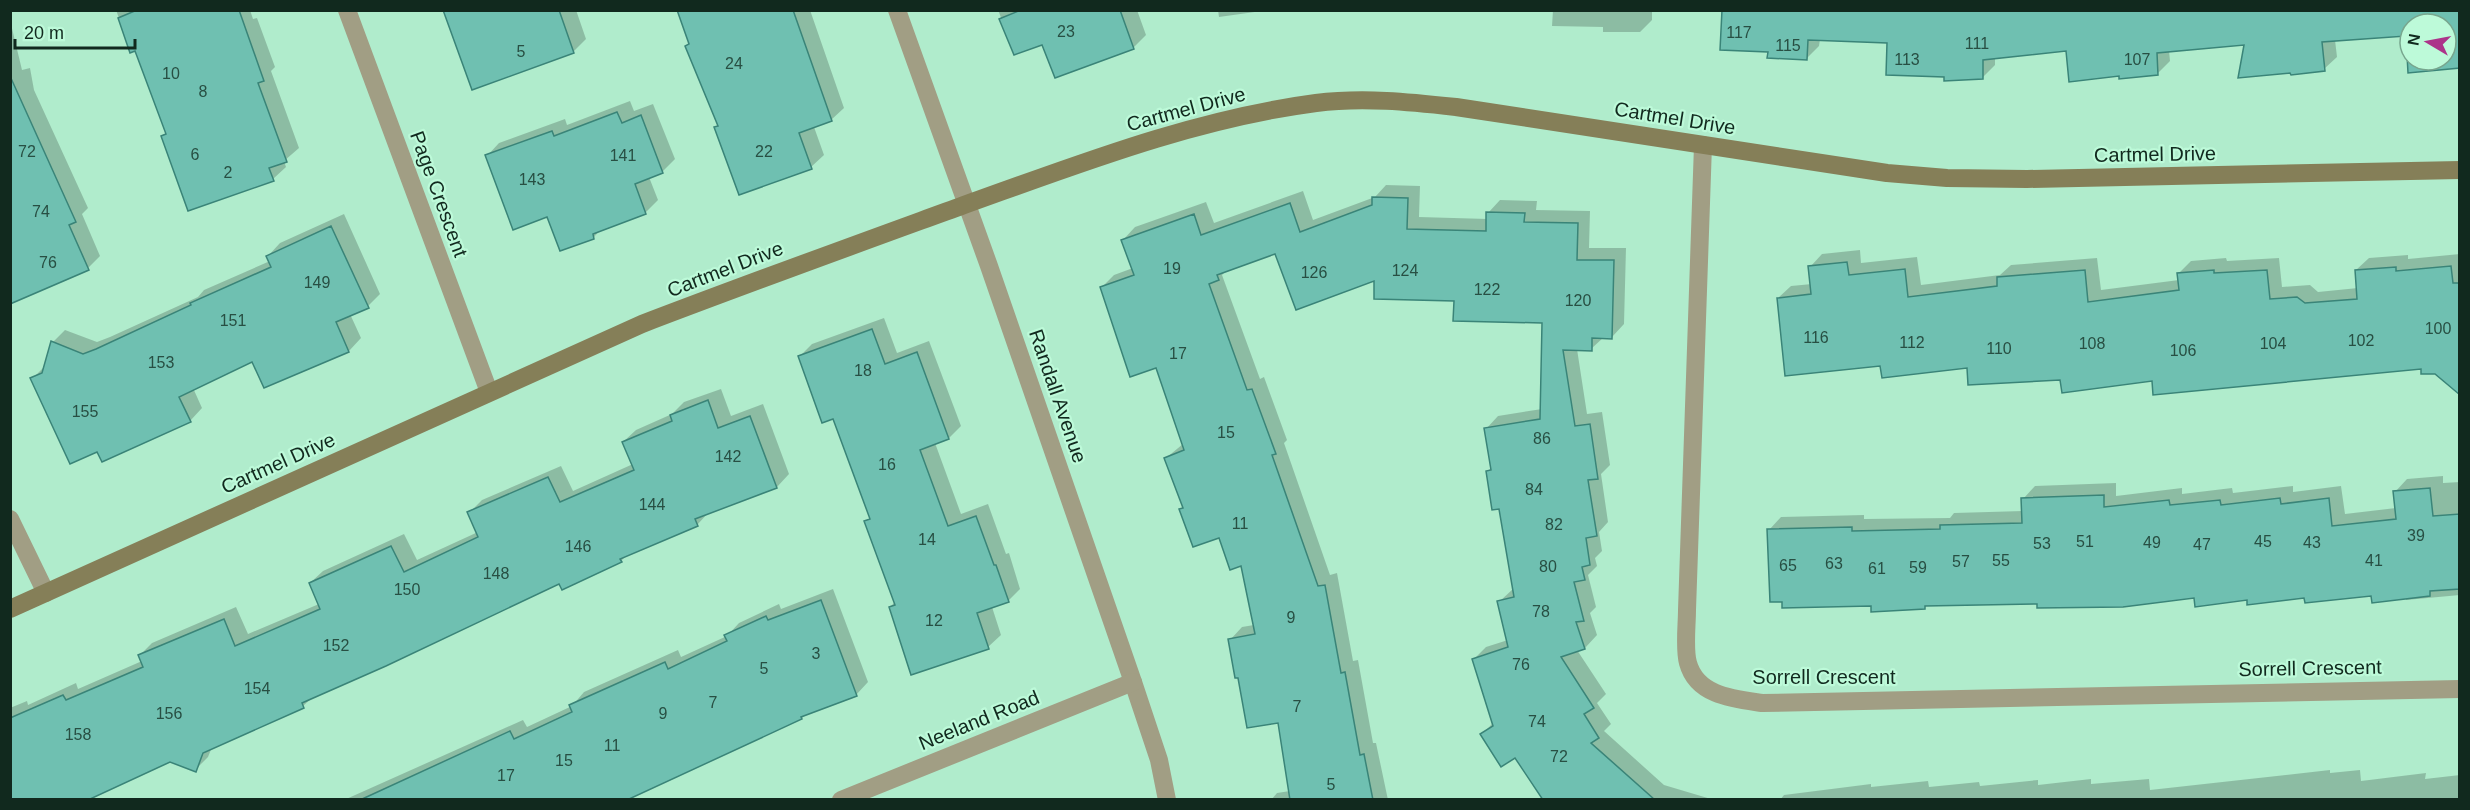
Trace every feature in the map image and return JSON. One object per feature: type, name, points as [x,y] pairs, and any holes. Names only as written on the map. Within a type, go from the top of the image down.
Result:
[{"type":"street","name":"Page Crescent","points":[[347,10],[489,392]]},
{"type":"street","name":"Randall Avenue","points":[[897,10],[1133,682],[1159,759],[1167,800]]},
{"type":"street","name":"Cartmel Drive","points":[[10,609],[642,324],[1102,155],[1187,129],[1317,103],[1398,101],[1887,173],[1947,178],[2027,179],[2460,170]]},
{"type":"street","name":"Sorrell Crescent","points":[[1703,145],[1687,610],[1688,663],[1701,685],[1724,698],[1762,703],[2460,689]]},
{"type":"street","points":[[10,519],[46,593]]},
{"type":"street","name":"Neeland Road","points":[[842,800],[1133,682]]},
{"type":"building","points":[[137,10],[239,10],[264,81],[258,83],[287,162],[269,168],[274,181],[188,211],[161,136],[166,134],[135,51],[130,53],[118,18]]},
{"type":"building","points":[[443,10],[559,10],[574,53],[472,90]]},
{"type":"building","points":[[677,10],[793,10],[832,121],[799,133],[812,169],[739,195],[714,127],[718,126],[685,46],[689,44]]},
{"type":"building","points":[[1021,10],[1120,10],[1134,49],[1055,78],[1042,45],[1014,55],[999,19]]},
{"type":"building","points":[[1722,10],[2460,10],[2460,68],[2458,68],[2458,12],[2398,12],[2398,37],[2322,42],[2325,71],[2291,75],[2290,73],[2238,78],[2244,45],[2157,53],[2158,75],[2119,79],[2119,76],[2069,82],[2066,51],[1983,60],[1983,79],[1944,81],[1944,77],[1886,75],[1887,43],[1808,40],[1807,60],[1767,58],[1768,52],[1720,50]]},
{"type":"building","points":[[10,76],[76,222],[69,225],[89,270],[10,304]]},
{"type":"building","points":[[617,112],[622,123],[641,115],[663,173],[635,184],[646,214],[593,234],[594,239],[560,251],[547,217],[513,230],[485,155],[552,131],[554,136]]},
{"type":"building","points":[[1372,197],[1408,198],[1407,229],[1486,231],[1486,212],[1525,213],[1524,222],[1578,223],[1577,260],[1614,260],[1612,339],[1592,338],[1592,351],[1563,350],[1575,426],[1590,424],[1598,479],[1588,480],[1597,536],[1586,538],[1590,565],[1582,567],[1585,580],[1574,582],[1584,621],[1576,622],[1585,649],[1561,657],[1594,708],[1584,714],[1599,738],[1591,743],[1655,800],[1543,800],[1515,758],[1501,767],[1480,734],[1493,726],[1472,659],[1508,647],[1497,601],[1514,597],[1499,509],[1492,510],[1486,471],[1491,470],[1484,428],[1540,419],[1542,323],[1453,321],[1454,301],[1374,299],[1374,281],[1296,310],[1275,254],[1217,275],[1219,280],[1209,284],[1247,390],[1252,389],[1276,454],[1272,455],[1318,586],[1325,585],[1341,673],[1345,672],[1360,755],[1364,754],[1373,800],[1290,800],[1278,723],[1247,728],[1228,639],[1255,634],[1241,566],[1230,570],[1219,538],[1193,547],[1179,509],[1183,508],[1164,458],[1184,450],[1156,368],[1130,377],[1100,287],[1134,275],[1121,240],[1194,214],[1201,235],[1290,203],[1300,232],[1372,205]]},
{"type":"building","points":[[331,226],[369,308],[336,322],[349,352],[264,388],[252,362],[179,397],[191,422],[102,462],[97,452],[70,464],[30,378],[42,373],[51,341],[83,354],[96,349],[271,267],[266,256]]},
{"type":"building","points":[[1847,262],[1849,275],[1905,269],[1908,297],[1997,286],[1997,277],[2085,270],[2088,302],[2179,290],[2177,273],[2214,270],[2214,273],[2267,270],[2270,299],[2297,297],[2305,303],[2357,299],[2355,270],[2396,267],[2396,271],[2451,266],[2453,283],[2460,283],[2460,395],[2435,374],[2421,374],[2421,369],[2153,395],[2152,381],[2062,393],[2060,380],[1968,385],[1967,368],[1882,378],[1880,366],[1785,376],[1777,298],[1811,294],[1808,266]]},
{"type":"building","points":[[872,329],[885,364],[917,352],[949,439],[920,450],[948,526],[976,516],[1009,602],[977,613],[989,649],[911,675],[889,607],[895,605],[864,521],[870,519],[833,419],[822,423],[798,356]]},
{"type":"building","points":[[708,400],[718,428],[750,416],[777,488],[695,519],[698,526],[620,559],[622,562],[562,590],[559,584],[302,703],[304,708],[203,753],[196,772],[170,762],[88,800],[10,800],[10,718],[63,695],[66,700],[143,667],[138,655],[224,619],[235,646],[320,609],[309,583],[391,546],[404,572],[478,537],[467,512],[548,477],[560,502],[634,470],[622,442],[672,421],[670,415]]},
{"type":"building","points":[[2430,488],[2433,516],[2460,514],[2460,589],[2430,591],[2430,596],[2372,603],[2371,596],[2305,603],[2304,598],[2247,605],[2247,600],[2195,607],[2194,598],[2123,607],[2037,608],[2037,604],[1925,606],[1925,609],[1871,612],[1871,606],[1782,608],[1782,602],[1770,602],[1767,529],[1852,527],[1852,531],[1940,529],[1940,525],[2022,523],[2021,498],[2104,495],[2104,507],[2169,500],[2170,505],[2220,500],[2221,505],[2280,498],[2281,504],[2329,498],[2332,526],[2396,519],[2393,491]]},
{"type":"building","points":[[821,600],[857,696],[801,717],[802,719],[627,800],[360,800],[510,731],[514,739],[572,712],[569,705],[665,662],[668,669],[727,641],[724,635],[766,616],[768,620]]}]
